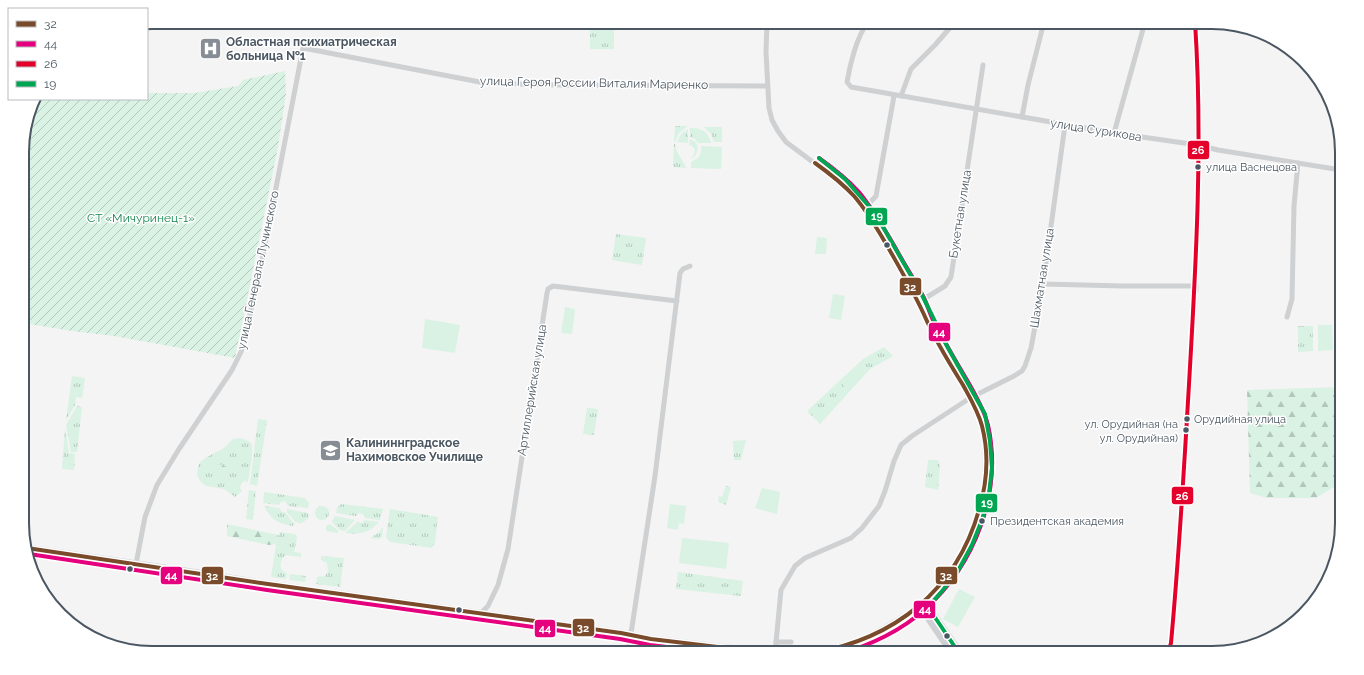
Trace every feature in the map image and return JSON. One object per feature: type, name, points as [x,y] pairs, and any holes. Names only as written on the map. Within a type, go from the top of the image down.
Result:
[{"type":"main road","points":[[32,549],[651,639],[710,646]]},
{"type":"main road","points":[[843,646],[863,640],[885,628],[922,604]]},
{"type":"main road","points":[[922,604],[948,646]]},
{"type":"main road","points":[[922,604],[955,646]]},
{"type":"street","points":[[767,29],[766,52],[769,108],[772,120],[778,132],[786,142],[841,183],[864,209],[881,234],[919,302],[942,349],[979,415],[984,439],[985,467],[980,506],[975,526],[962,553],[950,573],[922,604]]},
{"type":"street","name":"улица Сурикова","points":[[863,29],[849,70],[847,82],[851,87],[894,96],[1114,133],[1198,145],[1218,150],[1335,169]]},
{"type":"street","points":[[901,96],[911,69],[949,29]]},
{"type":"street","points":[[1022,117],[1028,85],[1042,29]]},
{"type":"street","points":[[1114,133],[1144,29]]},
{"type":"street","name":"улица Героя России Виталия Мариенко","points":[[303,48],[485,83],[556,85],[767,86]]},
{"type":"street","name":"улица Генерала Лучинского","points":[[136,564],[145,517],[157,485],[178,449],[232,370],[245,338],[263,255],[303,48]]},
{"type":"street","name":"Букетная улица","points":[[919,302],[945,286],[951,277],[984,66]]},
{"type":"street","points":[[864,209],[876,196],[894,96]]},
{"type":"street","name":"Шахматная улица","points":[[776,646],[781,590],[795,566],[805,558],[851,538],[862,528],[880,506],[894,461],[901,445],[912,436],[970,398],[1022,371],[1025,366],[1043,284],[1065,125]]},
{"type":"street","points":[[1287,317],[1292,299],[1294,206],[1298,164]]},
{"type":"street","points":[[629,646],[655,476],[680,272],[690,266]]},
{"type":"street","points":[[1043,284],[1195,288]]},
{"type":"street","name":"Артиллерийская улица","points":[[481,613],[488,606],[498,585],[508,549],[535,361],[548,289],[553,286],[677,301]]},
{"type":"street","points":[[776,642],[791,642]]},
{"type":"green space","points":[[590,29],[614,29],[614,49],[590,49]]},
{"type":"green space","name":"СТ «Мичуринец-1»","points":[[285,71],[286,94],[278,147],[235,358],[114,336],[29,324],[29,144],[33,120],[41,100],[148,100],[148,93],[195,93],[238,86],[243,80]]},
{"type":"green space","points":[[675,126],[688,126],[679,133],[674,142]]},
{"type":"green space","points":[[704,127],[722,127],[722,142],[714,142],[711,134]]},
{"type":"green space","points":[[690,128],[698,128],[704,131],[711,143],[698,143],[695,139],[690,137]]},
{"type":"green space","points":[[688,129],[688,143],[677,142],[681,134]]},
{"type":"green space","points":[[690,139],[696,142],[698,149],[695,156],[690,159],[695,150],[689,145]]},
{"type":"green space","points":[[675,144],[686,168],[673,167]]},
{"type":"green space","points":[[701,146],[722,147],[721,169],[691,168],[691,162],[698,158],[701,151]]},
{"type":"green space","points":[[616,234],[646,238],[642,265],[612,260]]},
{"type":"green space","points":[[817,237],[827,238],[826,254],[815,254]]},
{"type":"green space","points":[[833,294],[845,296],[841,320],[829,318]]},
{"type":"green space","points":[[565,307],[575,309],[572,334],[561,333]]},
{"type":"green space","points":[[425,319],[460,325],[455,353],[422,348]]},
{"type":"green space","points":[[1318,325],[1332,325],[1333,350],[1318,351]]},
{"type":"green space","points":[[1298,326],[1313,326],[1313,351],[1298,352]]},
{"type":"green space","points":[[884,347],[893,356],[870,369],[820,424],[807,411],[863,359]]},
{"type":"green space","points":[[854,368],[862,376],[848,390],[840,382]]},
{"type":"green space","points":[[72,376],[85,378],[82,398],[76,397],[75,405],[66,420]]},
{"type":"green space","points":[[1335,387],[1335,486],[1316,498],[1267,498],[1250,493],[1247,390]]},
{"type":"green space","points":[[77,406],[82,407],[77,452],[71,452],[66,425]]},
{"type":"green space","points":[[587,408],[598,409],[594,435],[583,434]]},
{"type":"green space","points":[[258,419],[267,420],[257,486],[250,484]]},
{"type":"green space","points":[[65,428],[69,453],[75,454],[74,470],[62,469]]},
{"type":"green space","points":[[239,438],[247,440],[251,443],[252,456],[248,482],[244,481],[241,484],[240,488],[242,491],[235,497],[224,489],[206,486],[201,482],[197,475],[200,462],[224,448],[233,439]]},
{"type":"green space","points":[[746,440],[741,460],[734,460],[733,441]]},
{"type":"green space","points":[[928,460],[938,460],[940,465],[938,490],[925,487]]},
{"type":"green space","points":[[217,464],[227,467],[226,471],[220,474],[215,468]]},
{"type":"green space","points":[[726,486],[731,487],[726,505],[718,502],[719,496],[722,497]]},
{"type":"green space","points":[[762,488],[780,492],[777,514],[755,508]]},
{"type":"green space","points":[[249,490],[256,491],[253,520],[246,519]]},
{"type":"green space","points":[[264,492],[305,498],[309,503],[308,508],[288,506],[285,501],[281,502],[279,505],[263,503]]},
{"type":"green space","points":[[341,504],[383,509],[380,520],[365,518],[363,514],[359,513],[356,516],[336,513],[337,508]]},
{"type":"green space","points":[[670,504],[686,506],[684,524],[679,523],[678,530],[667,528]]},
{"type":"green space","points":[[264,506],[279,508],[282,512],[285,512],[294,524],[293,526],[282,524],[272,518]]},
{"type":"green space","points":[[319,506],[325,506],[329,510],[329,516],[325,520],[319,520],[315,516],[315,510]]},
{"type":"green space","points":[[287,509],[308,513],[309,518],[300,524],[298,522],[296,523],[287,512]]},
{"type":"green space","points":[[390,509],[438,517],[435,543],[432,548],[390,542],[386,537]]},
{"type":"green space","points":[[335,516],[355,520],[345,531],[340,530],[332,522]]},
{"type":"green space","points":[[365,520],[379,522],[368,531],[355,534],[345,533],[357,522],[362,523]]},
{"type":"green space","points":[[227,524],[278,535],[275,544],[269,545],[227,536]]},
{"type":"green space","points":[[330,524],[339,531],[337,533],[326,531],[326,526]]},
{"type":"green space","points":[[383,527],[382,537],[379,539],[370,538],[378,533]]},
{"type":"green space","points":[[280,532],[295,534],[297,538],[294,552],[301,553],[301,557],[286,555],[282,559],[281,569],[287,574],[286,579],[271,576],[276,546],[275,544]]},
{"type":"green space","points":[[682,538],[729,543],[726,569],[679,563]]},
{"type":"green space","points":[[321,556],[344,558],[340,587],[316,584],[317,577],[325,576],[328,571],[327,563],[321,560]]},
{"type":"green space","points":[[678,572],[743,581],[741,596],[676,589]]},
{"type":"green space","points":[[290,574],[306,576],[305,582],[289,580]]},
{"type":"green space","points":[[959,589],[975,597],[958,627],[943,619]]},
{"type":"transit line","name":"26","points":[[1170,646],[1179,546],[1192,339],[1198,203],[1198,112],[1195,29]]},
{"type":"transit line","name":"44","points":[[819,158],[840,174],[859,192],[887,233],[921,291],[932,318],[979,402],[988,425],[992,450],[992,476],[988,501],[981,526],[971,549],[958,572],[942,592],[924,610],[906,624],[886,636],[864,646]]},
{"type":"transit line","name":"19","points":[[819,158],[845,179],[875,213],[922,295],[947,346],[985,414],[990,441],[992,468],[989,494],[982,520],[972,545],[959,569],[928,607],[954,646]]},
{"type":"transit line","name":"32","points":[[815,163],[835,178],[854,196],[881,235],[913,292],[930,328],[976,410],[982,426],[986,447],[986,468],[982,500],[969,539],[955,565],[938,587],[918,607],[895,623],[870,636],[842,646]]},
{"type":"transit line","name":"32","points":[[32,549],[268,584],[621,633],[651,639],[710,646]]},
{"type":"transit line","name":"44","points":[[33,555],[267,590],[620,639],[658,646]]},
{"type":"place","name":"Областная психиатрическая больница №1","points":[[211,49]]},
{"type":"place","name":"улица Васнецова","points":[[1198,167]]},
{"type":"place","name":"Орудийная улица","points":[[1187,419]]},
{"type":"place","name":"ул. Орудийная (на ул. Орудийная)","points":[[1186,430]]},
{"type":"place","name":"Калининнградское Нахимовское Училище","points":[[330,450]]},
{"type":"place","name":"Президентская академия","points":[[982,521]]}]
